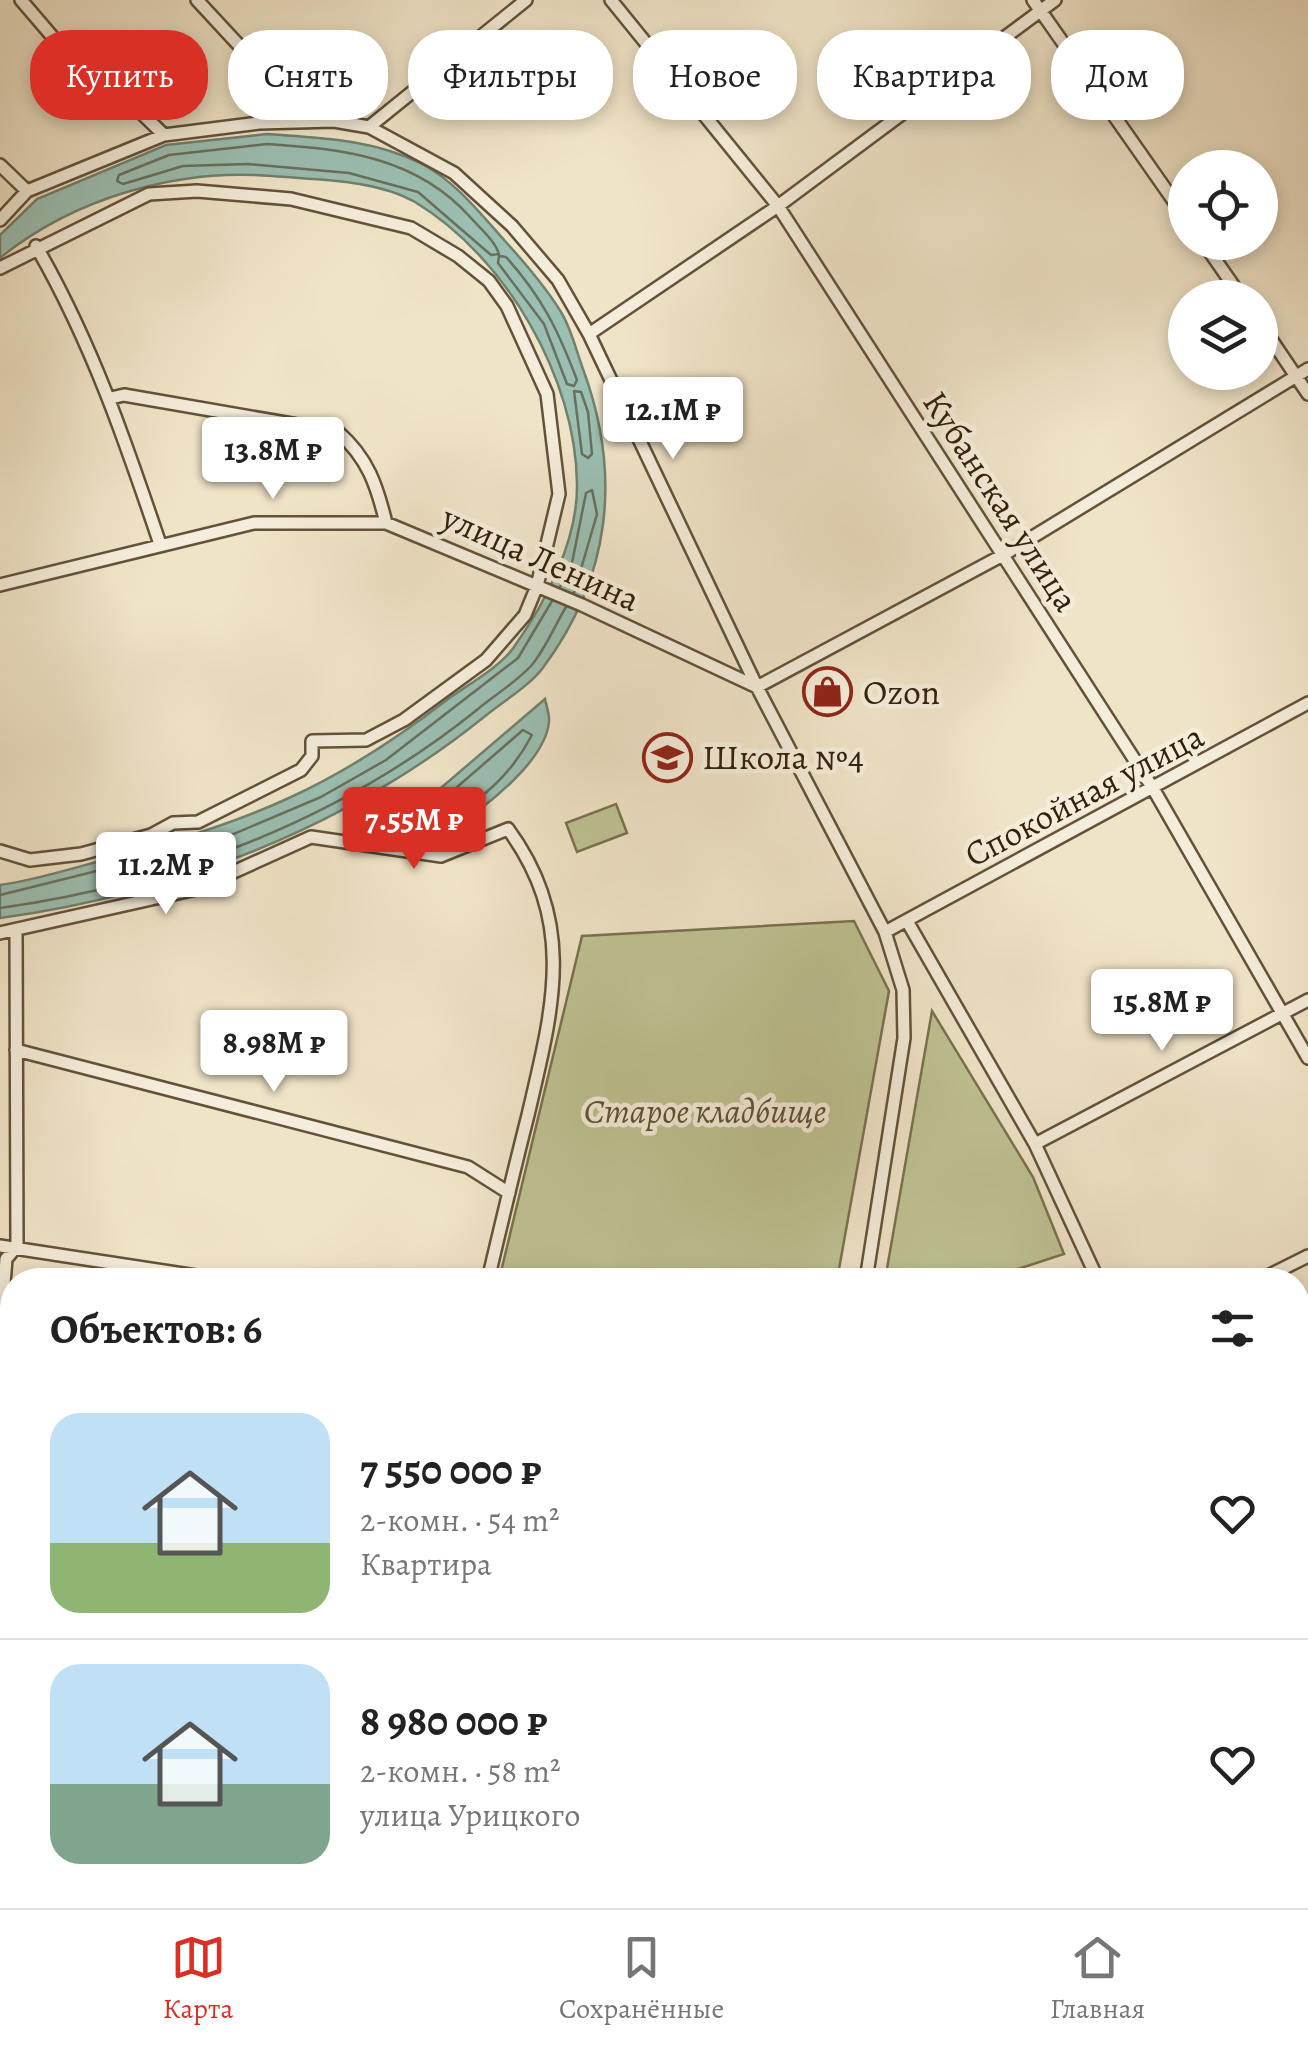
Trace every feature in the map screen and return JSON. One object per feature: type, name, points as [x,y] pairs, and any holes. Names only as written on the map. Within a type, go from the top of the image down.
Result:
[{"type":"street","points":[[22,0],[81,70],[130,102],[164,136]]},
{"type":"street","points":[[197,0],[247,54],[334,121]]},
{"type":"street","points":[[368,127],[526,0]]},
{"type":"street","name":"Кубанская улица","points":[[611,0],[778,206],[1154,790],[1308,1058]]},
{"type":"street","points":[[588,334],[778,206],[1036,5],[1055,0]]},
{"type":"street","points":[[1036,5],[1168,193]]},
{"type":"street","points":[[0,220],[26,191],[164,136],[259,123],[334,121],[368,127],[454,173],[512,226],[558,280],[588,334],[757,687],[885,932],[903,990],[904,1038],[868,1268]]},
{"type":"street","points":[[0,165],[26,191]]},
{"type":"street","points":[[0,268],[36,246],[149,194],[197,191],[291,199],[411,228],[458,256],[489,282],[507,306],[548,394],[560,494],[537,586],[525,615],[486,660],[404,720],[366,740],[312,741],[312,756],[301,770],[198,822],[173,823],[150,835],[81,854],[30,860],[0,849]]},
{"type":"street","points":[[36,246],[72,308],[112,398],[160,544]]},
{"type":"street","points":[[1278,344],[1303,373],[1308,394]]},
{"type":"street","points":[[757,687],[1004,555],[1303,373]]},
{"type":"street","points":[[112,398],[124,396],[338,432],[360,450],[376,481],[386,523]]},
{"type":"street","name":"улица Ленина","points":[[0,586],[254,523],[386,523],[582,605],[757,687]]},
{"type":"street","name":"Спокойная улица","points":[[885,932],[1154,790],[1308,703]]},
{"type":"street","points":[[0,932],[196,889],[311,836],[441,856],[508,829],[528,855],[551,924],[554,1002],[491,1268]]},
{"type":"street","points":[[907,921],[1035,1144],[1092,1268]]},
{"type":"street","points":[[5,1268],[6,1259],[17,1246],[16,930]]},
{"type":"street","points":[[1035,1144],[1308,1000]]},
{"type":"street","points":[[16,1050],[468,1167],[509,1193]]},
{"type":"street","points":[[0,1246],[150,1268]]},
{"type":"street","points":[[1284,1268],[1308,1256]]},
{"type":"green space","points":[[616,804],[627,833],[577,852],[566,823]]},
{"type":"green space","name":"Старое кладбище","points":[[854,921],[889,991],[839,1268],[502,1268],[582,936]]},
{"type":"green space","points":[[932,1011],[1033,1177],[1064,1254],[1021,1268],[887,1268]]},
{"type":"water","points":[[267,134],[365,145],[422,164],[467,199],[542,284],[568,325],[603,448],[603,524],[596,562],[565,634],[536,676],[431,757],[375,792],[256,850],[194,873],[130,892],[0,918],[0,885],[161,844],[249,815],[328,778],[407,730],[508,654],[537,610],[566,548],[577,484],[564,403],[549,363],[530,324],[479,254],[415,202],[382,189],[345,182],[272,176],[200,177],[128,192],[94,204],[29,237],[0,258],[0,235],[37,199],[166,145]]},
{"type":"water","points":[[545,699],[549,719],[545,738],[524,769],[494,798],[450,831],[408,816]]},
{"type":"place","name":"Ozon","points":[[828,692]]},
{"type":"place","name":"Школа №4","points":[[667,757]]}]
